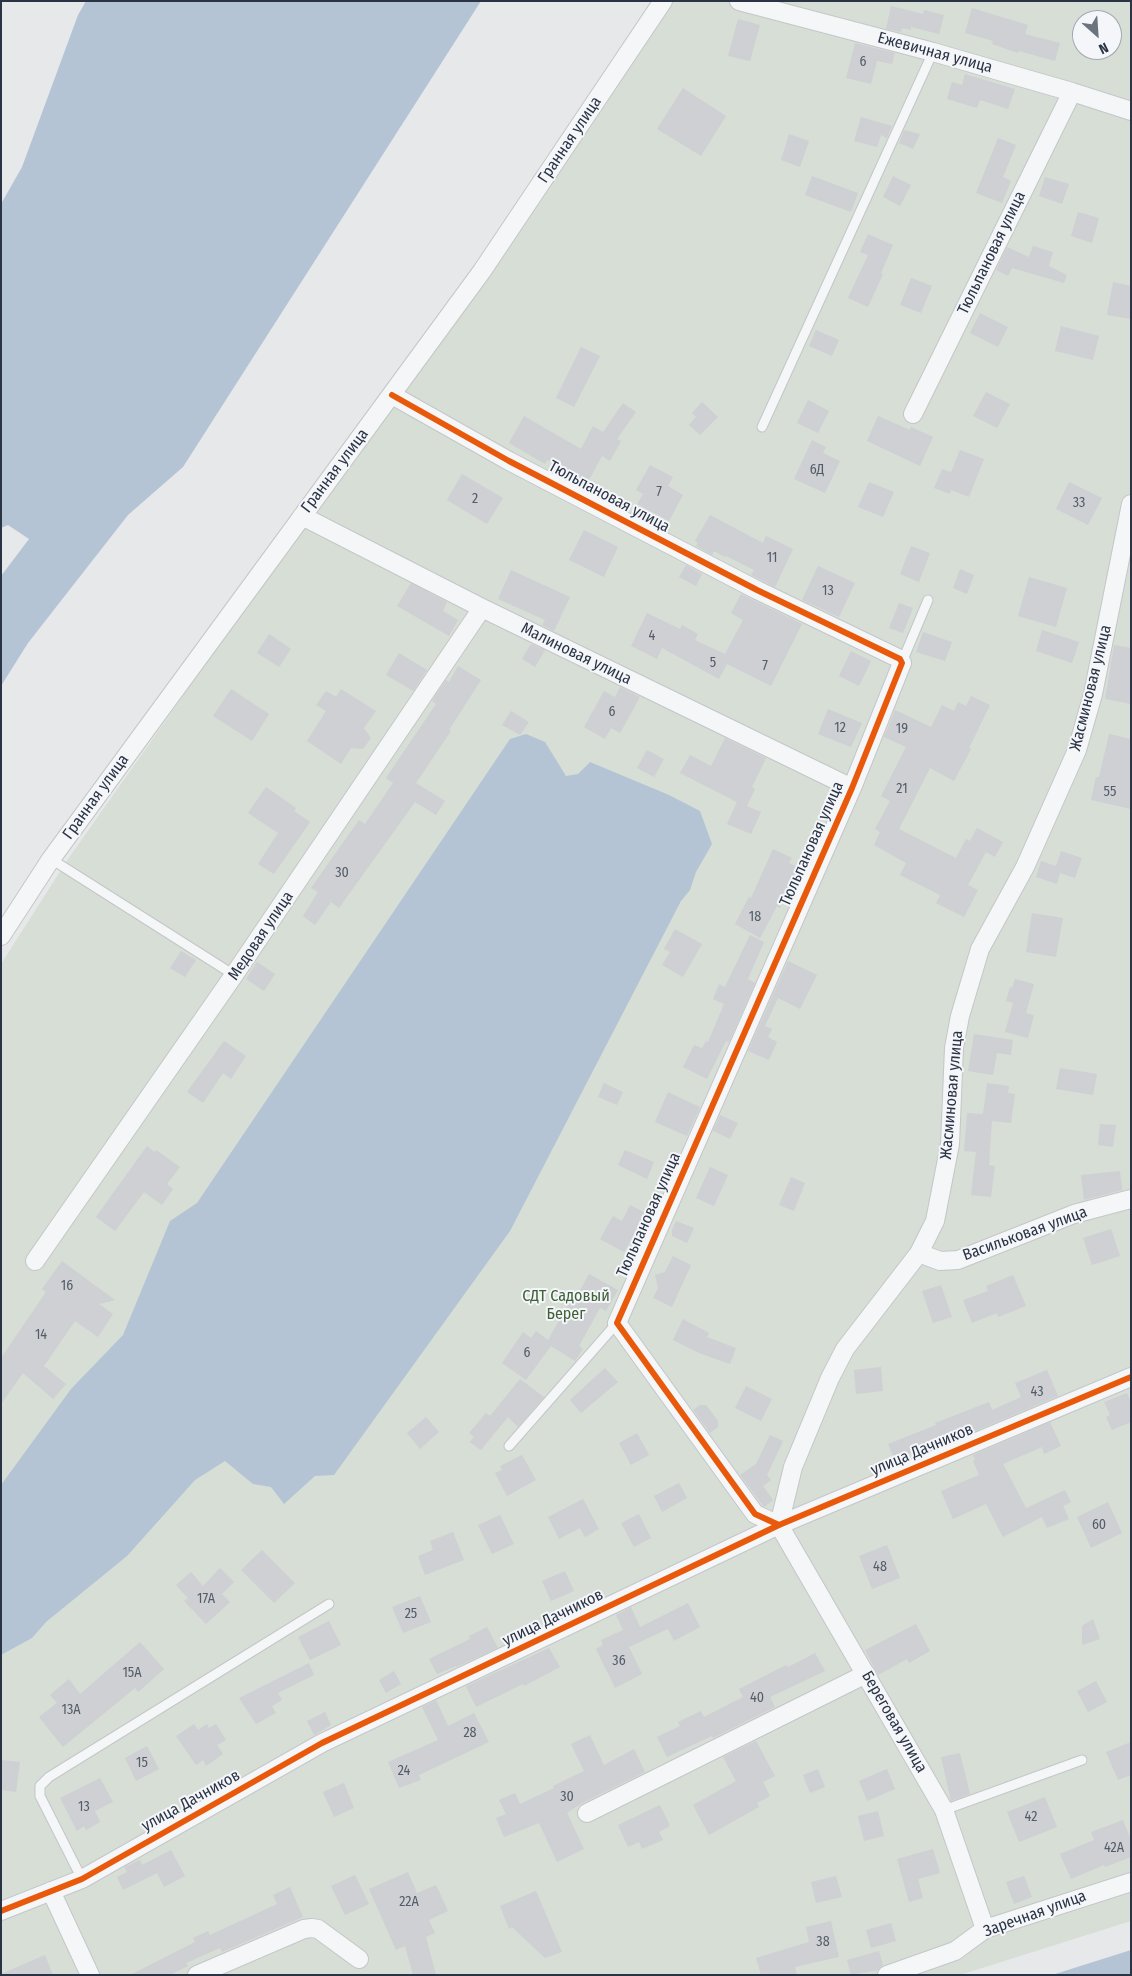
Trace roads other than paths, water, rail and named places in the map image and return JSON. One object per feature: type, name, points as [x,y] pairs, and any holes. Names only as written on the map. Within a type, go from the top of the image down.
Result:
[{"type":"street","name":"Гранная улица","points":[[1,936],[51,859],[482,271],[663,1]]},
{"type":"street","name":"Ежевичная улица","points":[[739,1],[934,52],[1131,111]]},
{"type":"street","name":"Тюльпановая улица","points":[[913,414],[1072,92]]},
{"type":"street","name":"Тюльпановая улица","points":[[392,396],[536,475],[757,590],[900,659],[902,662],[852,788],[617,1323]]},
{"type":"street","name":"Жасминовая улица","points":[[779,1525],[793,1467],[830,1378],[845,1350],[919,1253],[935,1221],[950,1144],[954,1048],[960,1016],[980,949],[1025,868],[1077,750],[1093,694],[1131,504]]},
{"type":"street","name":"Малиновая улица","points":[[302,516],[482,608],[852,788]]},
{"type":"street","name":"Медовая улица","points":[[35,1261],[234,976],[482,608]]},
{"type":"street","name":"Васильковая улица","points":[[919,1253],[940,1261],[958,1260],[1074,1214],[1131,1199]]},
{"type":"street","points":[[617,1323],[755,1514],[779,1525]]},
{"type":"street","name":"улица Дачников","points":[[1,1910],[82,1879],[322,1743],[779,1525],[1131,1377]]},
{"type":"street","name":"Береговая улица","points":[[779,1525],[944,1810],[986,1929]]},
{"type":"street","points":[[587,1813],[866,1674]]},
{"type":"street","name":"Заречная улица","points":[[887,1975],[955,1951],[986,1929],[1131,1882]]},
{"type":"street","points":[[52,1891],[90,1975]]},
{"type":"street","points":[[197,1975],[304,1929],[312,1928],[318,1928],[359,1959]]},
{"type":"lane","points":[[762,427],[934,52]]},
{"type":"lane","points":[[902,662],[928,600]]},
{"type":"lane","points":[[51,859],[234,976]]},
{"type":"lane","points":[[510,1446],[617,1323]]},
{"type":"lane","points":[[82,1879],[40,1796],[40,1786],[44,1781],[329,1604]]},
{"type":"lane","points":[[944,1810],[1082,1760]]},
{"type":"water","points":[[86,1],[481,1],[183,467],[128,515],[28,643],[1,686],[1,576],[29,539],[8,525],[1,528],[1,204],[22,167],[78,15]]},
{"type":"water","points":[[526,734],[545,742],[566,776],[578,774],[590,762],[669,795],[700,811],[712,844],[696,872],[690,890],[681,901],[510,1231],[334,1475],[315,1476],[284,1504],[271,1487],[253,1484],[225,1461],[195,1480],[127,1556],[46,1622],[32,1638],[1,1655],[1,1485],[71,1389],[123,1335],[170,1221],[197,1203],[510,739]]},
{"type":"water","points":[[1131,1950],[1131,1975],[1052,1975]]},
{"type":"park label","name":"СДТ Садовый Берег","points":[[566,1306]]}]
